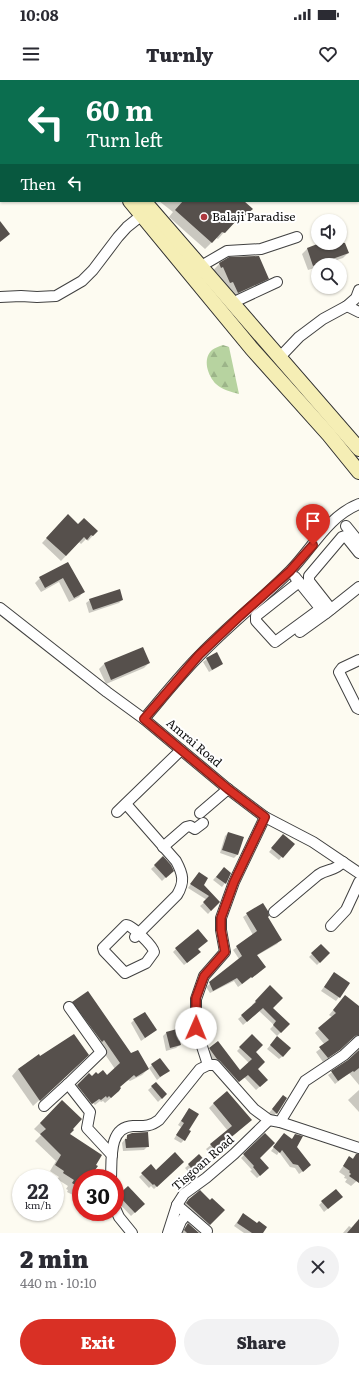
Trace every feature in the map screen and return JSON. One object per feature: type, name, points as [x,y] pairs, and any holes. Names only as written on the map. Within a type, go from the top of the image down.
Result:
[{"type":"street","points":[[132,202],[145,208],[195,270],[252,349],[359,472]]},
{"type":"street","points":[[0,297],[56,296],[82,280],[93,270],[118,237],[145,208]]},
{"type":"street","points":[[195,270],[227,251],[262,249],[297,237]]},
{"type":"street","points":[[195,270],[232,302],[356,445],[341,450]]},
{"type":"street","points":[[232,302],[277,282]]},
{"type":"street","points":[[280,357],[299,337],[323,319],[347,306],[356,298],[359,290]]},
{"type":"street","points":[[347,306],[359,312]]},
{"type":"street","points":[[144,719],[199,655],[290,571],[330,523],[353,506],[359,504]]},
{"type":"street","points":[[346,526],[359,542]]},
{"type":"street","points":[[325,611],[309,581],[308,576],[342,536],[345,536],[359,553]]},
{"type":"street","points":[[290,571],[325,611]]},
{"type":"street","points":[[299,582],[256,616],[256,621],[273,642],[279,640],[282,644],[284,644],[325,611],[359,587]]},
{"type":"street","name":"Amrai Road","points":[[0,608],[107,692],[144,719],[228,789],[265,817],[313,842],[359,872]]},
{"type":"street","points":[[359,660],[342,668],[339,672],[357,708],[359,709]]},
{"type":"street","points":[[117,812],[181,750]]},
{"type":"street","points":[[163,847],[186,827],[190,826],[195,829],[202,818],[228,789]]},
{"type":"street","points":[[126,804],[176,861],[182,871],[183,880],[181,890],[177,895],[136,935]]},
{"type":"street","points":[[208,1065],[196,1028],[196,998],[204,976],[225,952],[221,930],[221,918],[234,882],[265,817]]},
{"type":"street","points":[[274,912],[321,872],[324,870],[337,868],[343,862]]},
{"type":"street","points":[[332,926],[346,910],[359,882]]},
{"type":"street","points":[[126,925],[130,925],[136,935],[153,949],[154,952],[146,964],[127,973],[123,973],[103,948],[126,925]]},
{"type":"street","points":[[44,1106],[101,1052],[69,1007]]},
{"type":"street","points":[[280,1122],[305,1082],[344,1055],[359,1041]]},
{"type":"street","points":[[111,1169],[113,1143],[116,1135],[124,1128],[130,1126],[153,1125],[159,1120],[200,1068],[208,1065],[215,1066],[254,1109],[269,1120],[280,1122],[359,1148]]},
{"type":"street","points":[[68,1084],[90,1112],[87,1128],[112,1156]]},
{"type":"street","name":"Tisgoan Road","points":[[168,1233],[177,1205],[184,1194],[206,1178],[234,1154],[269,1120]]},
{"type":"street","points":[[177,1205],[207,1231]]},
{"type":"street","points":[[176,1233],[181,1221],[187,1214]]},
{"type":"street","points":[[122,1221],[132,1233]]},
{"type":"green space","points":[[223,345],[229,347],[239,394],[218,386],[213,381],[207,367],[207,358],[209,354],[213,349]]},
{"type":"building","name":"Balaji Paradise","points":[[182,202],[245,202],[253,209],[237,222],[236,221],[225,233],[222,232],[212,243],[175,210]]},
{"type":"building","points":[[0,221],[10,234],[0,242]]},
{"type":"building","points":[[311,246],[311,250],[347,250],[347,248],[349,253],[335,258],[311,258],[311,260],[307,248]]},
{"type":"building","points":[[259,256],[269,279],[238,293],[233,282],[230,283],[223,267],[221,268],[219,263],[229,257]]},
{"type":"building","points":[[68,514],[78,524],[84,518],[98,531],[93,536],[91,535],[87,540],[84,537],[66,556],[46,538]]},
{"type":"building","points":[[68,562],[85,592],[74,598],[63,578],[45,588],[39,577]]},
{"type":"building","points":[[120,589],[123,600],[93,610],[89,599]]},
{"type":"building","points":[[143,647],[150,663],[111,680],[104,663]]},
{"type":"building","points":[[217,652],[223,664],[212,670],[206,658]]},
{"type":"building","points":[[228,832],[244,837],[238,855],[222,850]]},
{"type":"building","points":[[283,834],[295,844],[283,858],[271,848]]},
{"type":"building","points":[[163,856],[174,871],[166,878],[154,865]]},
{"type":"building","points":[[224,867],[231,873],[226,884],[216,877]]},
{"type":"building","points":[[199,872],[208,878],[204,885],[220,902],[211,911],[203,902],[209,896],[190,884]]},
{"type":"building","points":[[263,903],[268,911],[268,917],[282,940],[257,955],[266,967],[252,978],[251,977],[242,984],[237,978],[213,991],[209,982],[242,956],[236,946],[257,931],[246,913]]},
{"type":"building","points":[[198,929],[208,941],[198,949],[201,952],[187,963],[175,948]]},
{"type":"building","points":[[321,944],[330,953],[320,963],[311,953]]},
{"type":"building","points":[[334,972],[350,983],[340,998],[324,987]]},
{"type":"building","points":[[270,985],[283,998],[273,1008],[290,1024],[281,1033],[273,1025],[276,1021],[263,1008],[247,1022],[241,1015],[256,1002],[255,1001]]},
{"type":"building","points":[[88,991],[131,1053],[138,1050],[149,1069],[136,1077],[134,1075],[120,1087],[121,1088],[119,1091],[111,1098],[109,1096],[107,1098],[106,1096],[92,1104],[77,1085],[89,1073],[92,1076],[96,1072],[98,1074],[103,1070],[107,1075],[120,1063],[104,1040],[102,1042],[72,1002]]},
{"type":"building","points":[[345,995],[359,1006],[359,1035],[355,1036],[340,1050],[328,1058],[319,1047],[329,1040],[318,1028],[336,1013],[333,1010]]},
{"type":"building","points":[[145,1012],[157,1030],[145,1038],[133,1019]]},
{"type":"building","points":[[177,1029],[181,1045],[170,1048],[166,1032]]},
{"type":"building","points":[[74,1034],[89,1055],[40,1101],[18,1069],[39,1054],[40,1056]]},
{"type":"building","points":[[252,1034],[263,1045],[256,1052],[265,1062],[258,1069],[268,1080],[260,1087],[248,1075],[239,1082],[217,1059],[209,1048],[218,1041],[240,1070],[252,1059],[239,1047]]},
{"type":"building","points":[[277,1036],[291,1048],[283,1057],[270,1045]]},
{"type":"building","points":[[359,1050],[359,1068],[338,1081],[331,1071],[348,1060]]},
{"type":"building","points":[[160,1058],[170,1071],[160,1077],[151,1064]]},
{"type":"building","points":[[156,1082],[167,1094],[162,1099],[151,1086]]},
{"type":"building","points":[[227,1091],[252,1120],[229,1139],[232,1142],[218,1154],[210,1144],[232,1126],[213,1103]]},
{"type":"building","points":[[283,1095],[287,1098],[277,1114],[272,1109]]},
{"type":"building","points":[[62,1100],[82,1119],[70,1134],[102,1155],[96,1165],[98,1166],[96,1169],[72,1169],[72,1179],[64,1174],[64,1169],[61,1169],[55,1165],[61,1155],[40,1134],[46,1129],[40,1123]]},
{"type":"building","points":[[189,1108],[199,1114],[189,1130],[191,1131],[185,1141],[176,1135],[184,1123],[181,1121]]},
{"type":"building","points":[[148,1132],[149,1147],[126,1148],[125,1139],[127,1139],[127,1135],[132,1133]]},
{"type":"building","points":[[265,1133],[275,1143],[260,1158],[269,1168],[260,1176],[253,1167],[254,1166],[243,1154]]},
{"type":"building","points":[[284,1133],[292,1139],[295,1134],[303,1136],[297,1147],[311,1165],[303,1172],[298,1165],[293,1164],[282,1150],[280,1153],[273,1147]]},
{"type":"building","points":[[175,1152],[184,1162],[157,1187],[141,1173],[151,1164],[156,1170]]},
{"type":"building","points":[[199,1154],[208,1164],[196,1174],[188,1164]]},
{"type":"building","points":[[356,1154],[359,1154],[359,1183],[349,1176],[351,1174],[349,1172],[350,1171],[343,1166],[349,1156],[353,1159]]},
{"type":"building","points":[[128,1186],[145,1204],[135,1213],[124,1201],[124,1190]]},
{"type":"building","points":[[336,1189],[343,1197],[328,1209],[321,1201]]},
{"type":"building","points":[[200,1190],[210,1200],[212,1198],[225,1210],[210,1225],[186,1203]]},
{"type":"building","points":[[243,1213],[257,1223],[259,1221],[267,1227],[263,1233],[252,1233],[237,1223]]},
{"type":"building","points":[[359,1219],[359,1233],[347,1233]]},
{"type":"building","points":[[188,1223],[199,1233],[187,1233],[184,1230]]},
{"type":"place","name":"Balaji Paradise","points":[[204,217]]},
{"type":"route","points":[[196,1028],[196,998],[204,976],[221,959],[225,952],[221,930],[221,918],[234,882],[265,817],[228,789],[144,719],[199,655],[290,571],[313,545]]}]
